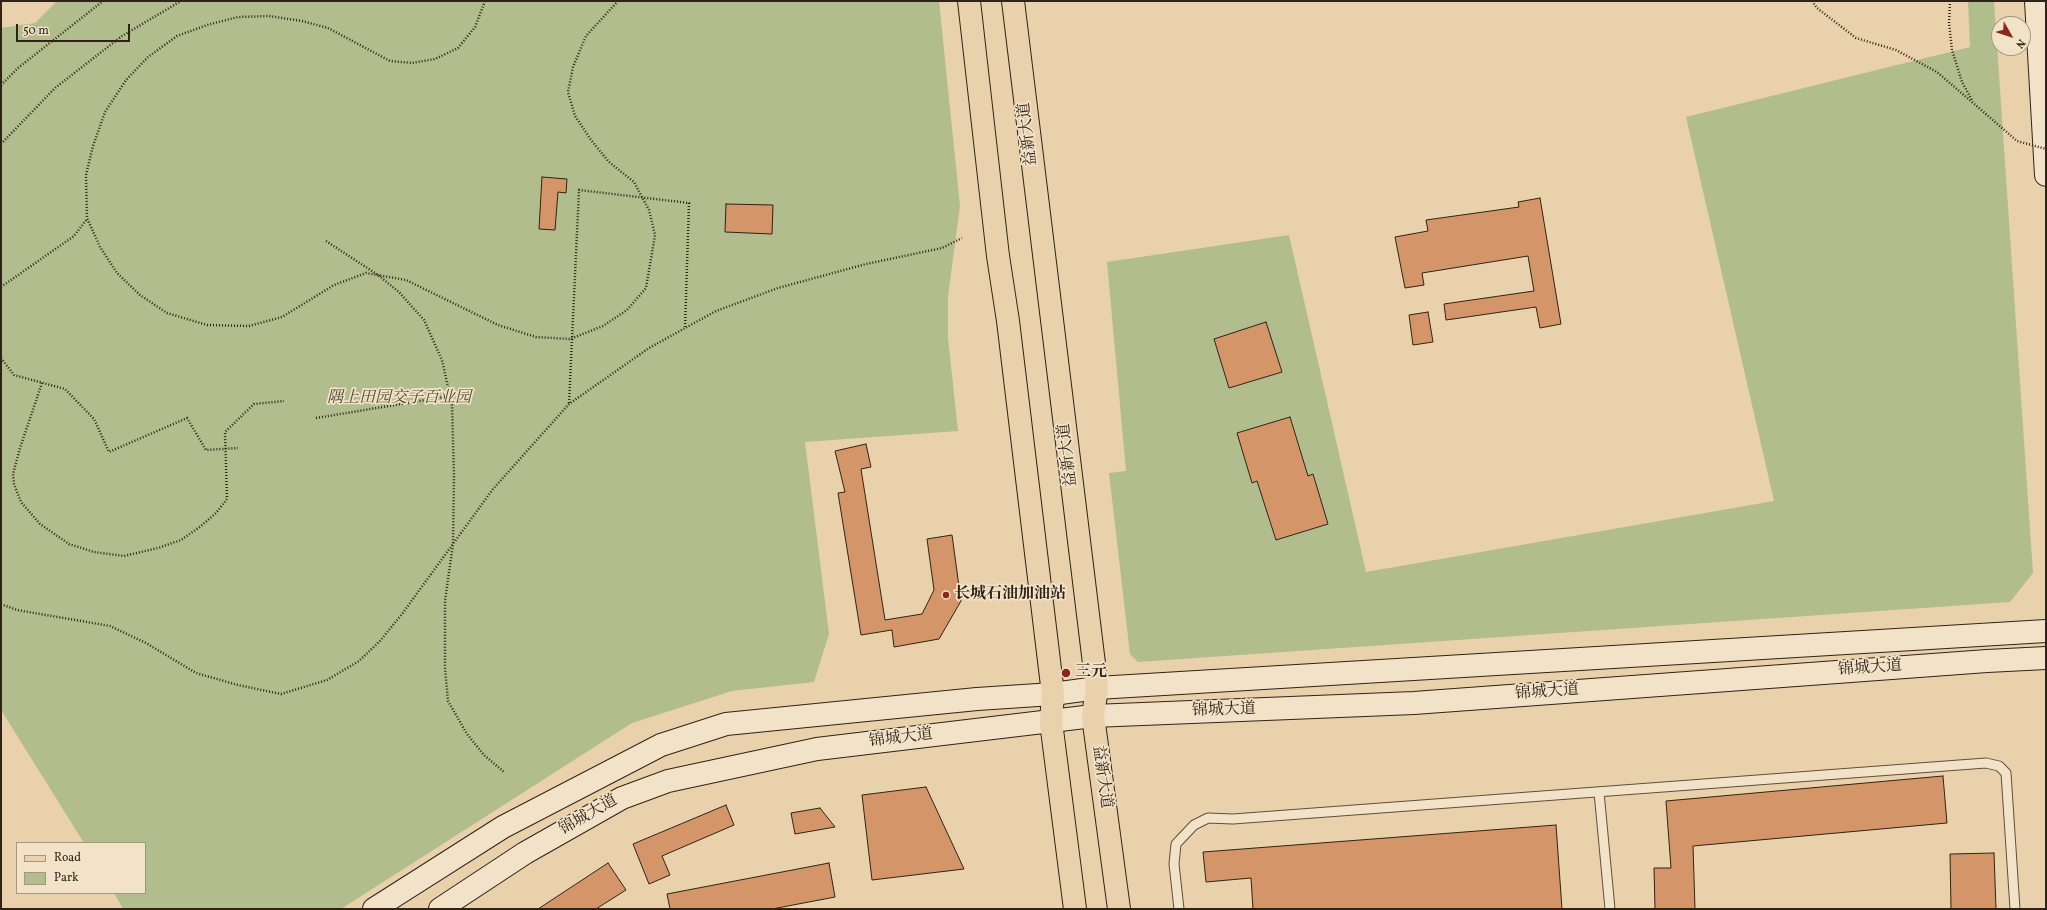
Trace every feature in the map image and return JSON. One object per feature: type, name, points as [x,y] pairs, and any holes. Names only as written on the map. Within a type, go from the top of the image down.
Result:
[{"type":"main road","points":[[969,1],[998,256],[1008,321],[1053,694],[1051,722],[1075,909]]},
{"type":"main road","name":"益新大道","points":[[1013,1],[1097,688],[1093,716],[1119,909]]},
{"type":"main road","points":[[2036,1],[2046,175]]},
{"type":"main road","name":"锦城大道","points":[[374,909],[510,824],[661,745],[726,724],[977,699],[1053,694],[1097,688],[2046,631]]},
{"type":"main road","points":[[2014,633],[2022,641],[2023,648],[2021,655],[2016,660]]},
{"type":"main road","name":"锦城大道","points":[[440,909],[525,853],[622,798],[668,781],[817,749],[1093,716],[1414,703],[2046,658]]},
{"type":"lane","points":[[1178,909],[1174,864],[1176,844],[1194,825],[1208,818],[1233,819],[1986,763],[1999,766],[2006,773],[2015,909]]},
{"type":"lane","points":[[1599,792],[1610,909]]},
{"type":"path","points":[[1,85],[18,68],[103,1]]},
{"type":"path","points":[[1,144],[55,88],[122,36],[181,1]]},
{"type":"path","points":[[485,1],[475,27],[458,48],[435,59],[412,63],[390,61],[328,28],[302,20],[269,16],[238,17],[207,25],[177,36],[148,56],[126,80],[105,112],[93,146],[86,175],[87,218],[100,247],[117,273],[140,295],[167,313],[207,325],[249,326],[282,317],[334,285],[366,273],[406,280],[498,326],[536,337],[572,338],[603,326],[627,310],[646,288],[655,235],[649,210],[634,182],[609,162],[591,140],[575,116],[568,92],[572,67],[586,36],[618,1]]},
{"type":"path","points":[[1812,1],[1817,8],[1856,38],[1896,50],[1937,72],[2017,141],[2046,149]]},
{"type":"path","points":[[1950,1],[1949,23],[1952,50],[1962,82],[1972,102]]},
{"type":"path","points":[[569,404],[579,190],[690,204],[685,328]]},
{"type":"path","points":[[1,287],[74,236],[87,218]]},
{"type":"path","points":[[1,604],[17,610],[110,626],[146,643],[196,673],[238,685],[281,694],[327,680],[359,661],[380,641],[398,619],[493,489],[569,404],[648,348],[716,311],[778,288],[866,264],[942,248],[962,238]]},
{"type":"path","points":[[326,241],[378,275],[399,292],[424,320],[442,360],[450,396],[454,475],[453,544],[445,602],[445,668],[448,701],[467,734],[484,755],[504,772]]},
{"type":"path","points":[[1,358],[14,375],[65,389],[94,419],[109,452],[188,418],[206,450],[238,448]]},
{"type":"path","points":[[42,383],[20,448],[13,474],[14,484],[21,502],[40,524],[69,544],[94,552],[124,556],[158,548],[181,540],[216,513],[227,499],[225,432],[254,404],[284,401]]},
{"type":"path","points":[[316,418],[450,396]]},
{"type":"green space","name":"隅上田园交子百业园","points":[[57,1],[939,1],[960,206],[948,296],[948,338],[958,431],[805,442],[829,634],[814,682],[732,691],[632,723],[341,909],[123,909],[115,894],[146,894],[146,842],[83,842],[1,710],[1,28],[35,23]]},
{"type":"green space","points":[[1968,1],[1994,1],[1995,16],[1991,16],[1991,56],[1998,56],[2033,573],[2010,602],[1138,662],[1130,654],[1109,473],[1126,471],[1107,262],[1289,235],[1366,572],[1774,501],[1686,117],[1970,47]]},
{"type":"building","points":[[542,177],[567,179],[566,193],[558,192],[555,230],[539,229]]},
{"type":"building","points":[[1540,198],[1561,324],[1540,328],[1536,307],[1446,320],[1444,304],[1534,291],[1528,256],[1422,273],[1424,285],[1405,288],[1395,237],[1428,231],[1426,220],[1519,207],[1518,202]]},
{"type":"building","points":[[726,204],[773,205],[772,234],[725,232]]},
{"type":"building","points":[[1428,312],[1433,342],[1413,345],[1409,315]]},
{"type":"building","points":[[1266,322],[1282,372],[1229,388],[1214,339]]},
{"type":"building","points":[[1290,417],[1308,476],[1313,474],[1328,524],[1276,540],[1257,481],[1252,483],[1237,433]]},
{"type":"building","points":[[866,444],[871,467],[861,469],[885,620],[922,614],[934,590],[927,539],[952,535],[961,601],[939,639],[894,647],[892,630],[861,635],[838,493],[845,492],[835,451]]},
{"type":"building","points":[[1943,776],[1947,823],[1693,846],[1695,909],[1655,909],[1654,868],[1671,868],[1666,801]]},
{"type":"building","points":[[926,787],[964,869],[872,880],[862,795]]},
{"type":"building","points":[[726,805],[734,825],[662,856],[670,875],[649,884],[633,844]]},
{"type":"building","points":[[820,808],[835,827],[795,834],[791,813]]},
{"type":"building","points":[[1556,825],[1562,909],[1253,909],[1251,878],[1206,882],[1203,852]]},
{"type":"building","points":[[1994,853],[1996,909],[1951,909],[1950,854]]},
{"type":"building","points":[[608,863],[626,890],[596,909],[538,909]]},
{"type":"building","points":[[829,863],[835,897],[772,909],[670,909],[667,894]]},
{"type":"place","name":"长城石油加油站","points":[[946,595]]},
{"type":"place","name":"三元","points":[[1066,673]]}]
